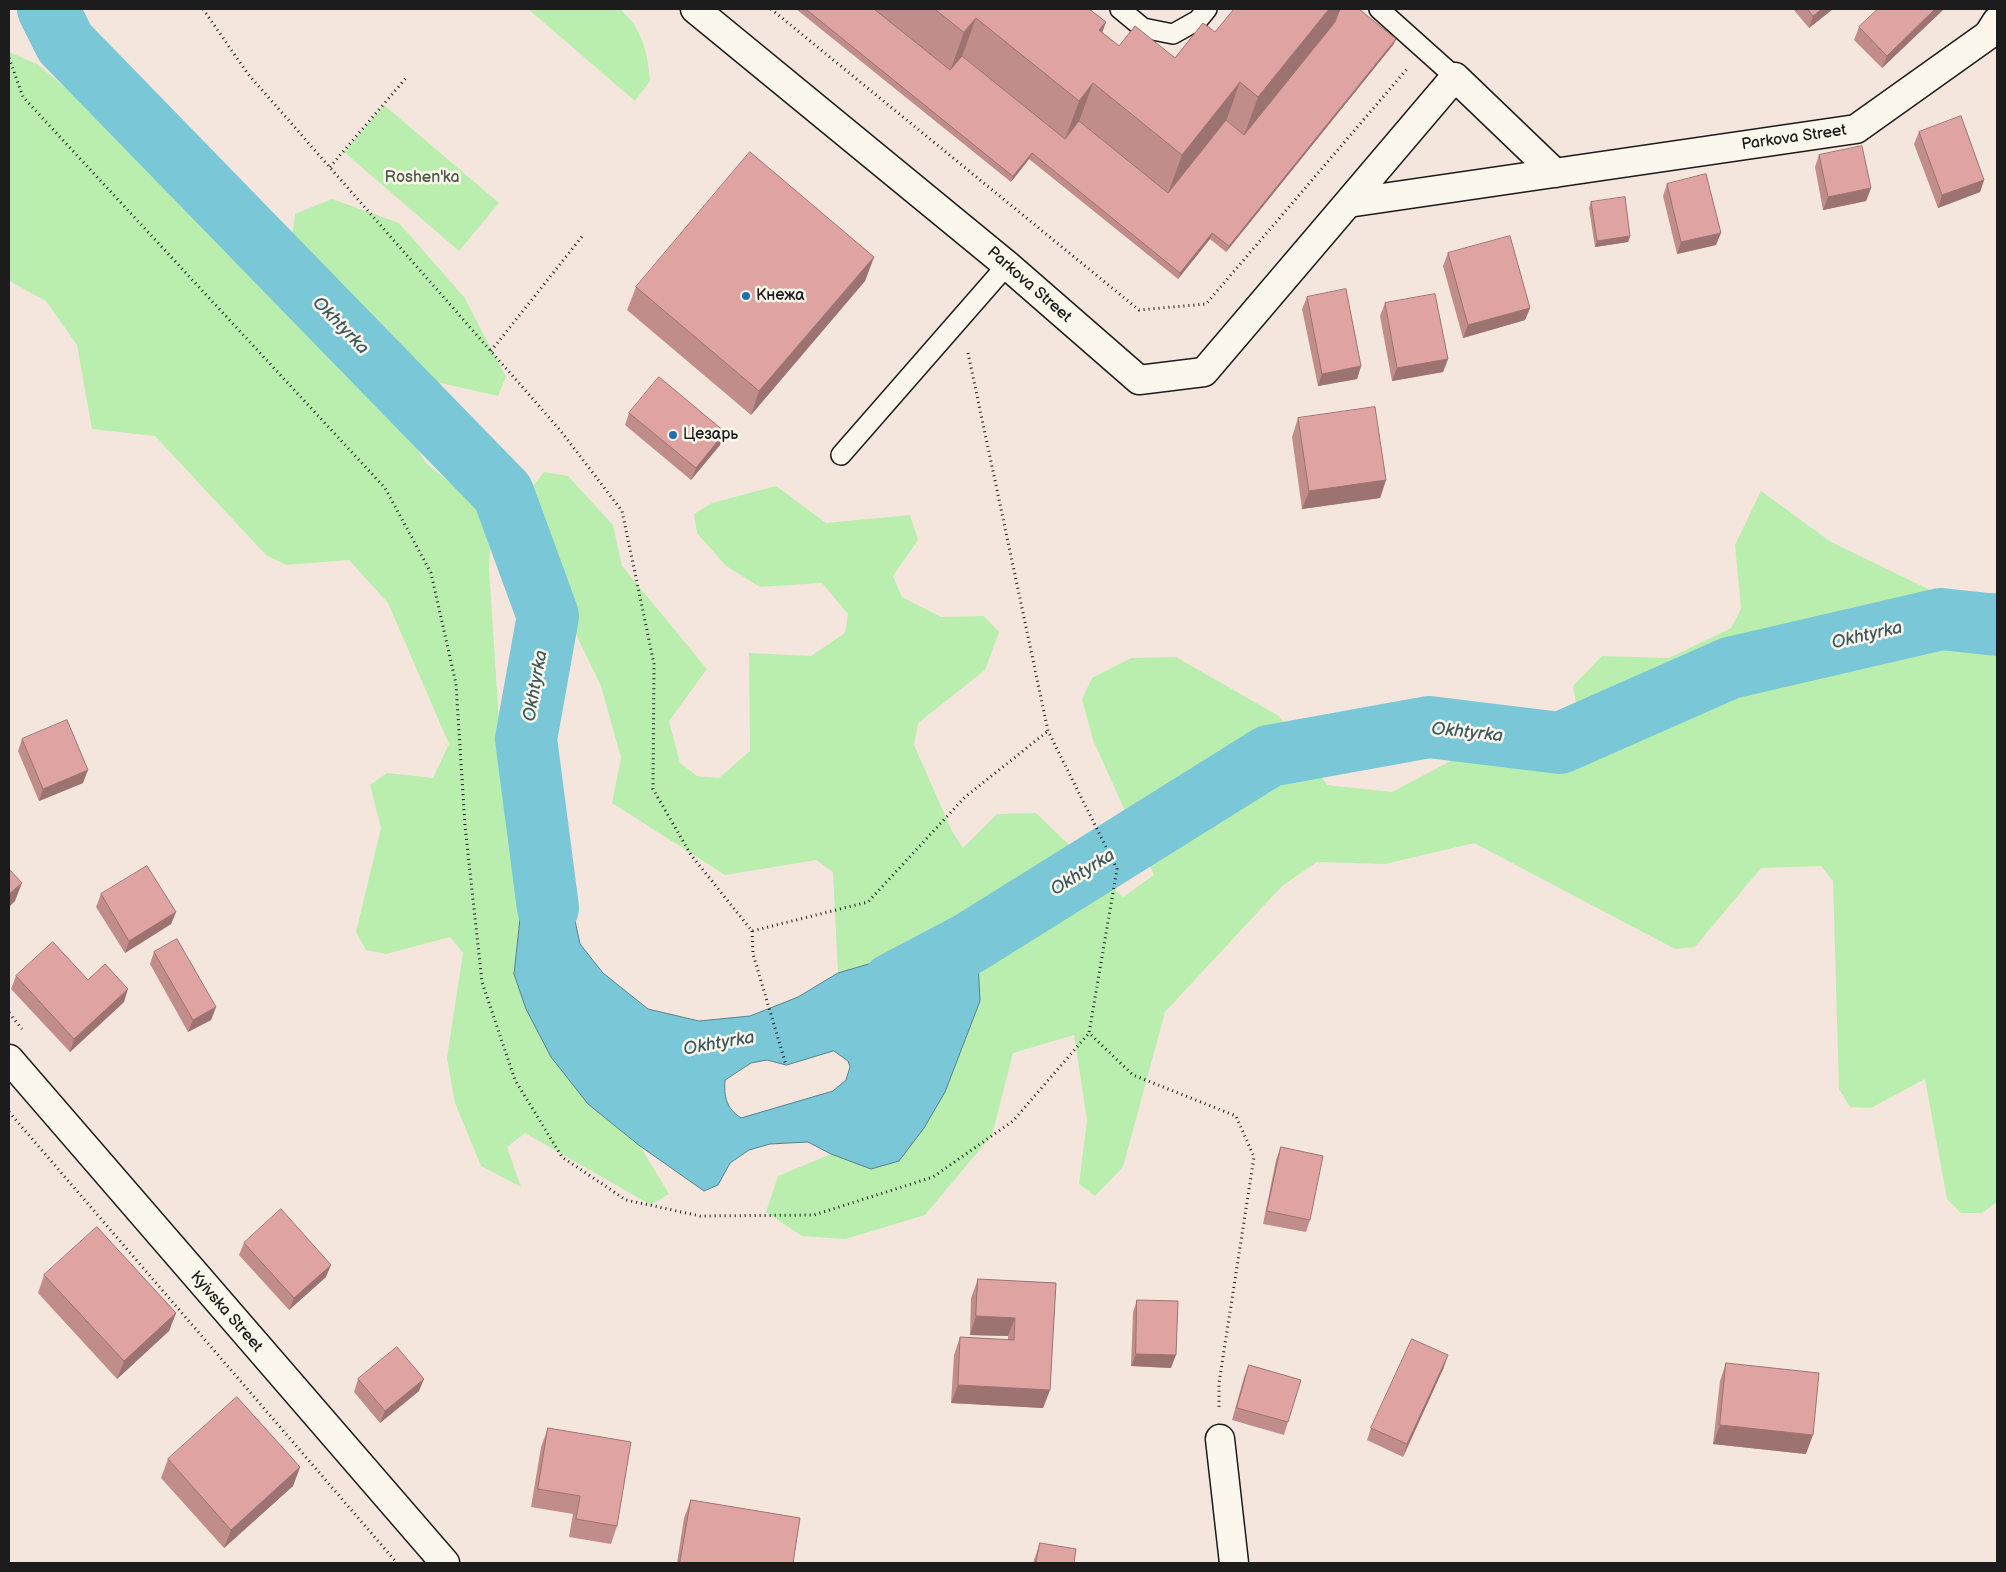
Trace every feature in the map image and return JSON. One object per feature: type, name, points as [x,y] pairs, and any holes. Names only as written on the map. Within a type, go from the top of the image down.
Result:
[{"type":"street","name":"Parkova Street","points":[[695,9],[1006,265],[1139,380],[1204,372],[1455,77]]},
{"type":"street","name":"Parkova Street","points":[[1348,203],[1856,129],[1988,35],[1997,21]]},
{"type":"street","points":[[1455,77],[1555,173]]},
{"type":"street","name":"Kyivska Street","points":[[9,1059],[445,1563]]},
{"type":"street","points":[[1220,1439],[1234,1563]]},
{"type":"lane","points":[[1120,9],[1143,28],[1173,34],[1198,20],[1207,9]]},
{"type":"lane","points":[[1379,9],[1455,77]]},
{"type":"lane","points":[[841,455],[1006,265]]},
{"type":"path","points":[[203,9],[248,74],[560,430],[622,511],[654,664],[652,789],[691,855],[752,931],[754,954],[786,1065]]},
{"type":"path","points":[[771,9],[1139,310],[1206,304],[1424,49]]},
{"type":"path","points":[[9,58],[23,97],[385,488],[431,573],[456,684],[465,826],[482,982],[515,1080],[562,1156],[626,1200],[700,1216],[814,1215],[933,1177],[1013,1121],[1089,1033],[1117,869],[1101,834]]},
{"type":"path","points":[[330,167],[406,78]]},
{"type":"path","points":[[491,351],[584,234]]},
{"type":"path","points":[[752,931],[868,902],[965,797],[1048,731]]},
{"type":"path","points":[[1089,1033],[1133,1075],[1236,1116],[1254,1157],[1219,1383],[1220,1439]]},
{"type":"path","points":[[9,1112],[397,1563]]},
{"type":"green space","points":[[528,9],[620,9],[628,16],[639,33],[648,61],[650,81],[635,101]]},
{"type":"green space","points":[[9,52],[37,64],[66,88],[97,120],[145,152],[259,275],[290,253],[295,214],[332,199],[399,223],[464,297],[506,377],[498,396],[397,373],[381,388],[426,463],[460,491],[498,508],[519,503],[544,472],[568,476],[613,525],[622,566],[707,669],[669,721],[680,763],[697,776],[719,778],[750,751],[749,653],[811,656],[845,633],[848,614],[822,583],[760,587],[726,566],[697,533],[694,514],[712,503],[776,486],[826,523],[910,515],[918,540],[893,576],[902,597],[941,617],[984,616],[999,632],[985,670],[918,723],[914,745],[952,831],[963,848],[997,814],[1036,813],[1123,897],[1154,875],[1093,740],[1082,699],[1092,678],[1131,658],[1176,657],[1279,716],[1327,785],[1392,792],[1464,754],[1551,768],[1584,745],[1573,686],[1602,656],[1669,658],[1731,628],[1741,609],[1735,545],[1761,491],[1831,542],[1953,601],[1997,592],[1997,1202],[1982,1213],[1961,1213],[1947,1199],[1925,1079],[1871,1108],[1850,1107],[1839,1089],[1833,881],[1821,866],[1761,868],[1695,947],[1675,949],[1474,843],[1385,864],[1317,862],[1282,886],[1165,1012],[1123,1167],[1095,1196],[1079,1184],[1087,1120],[1074,1035],[1013,1053],[992,1135],[925,1215],[846,1239],[802,1236],[766,1212],[778,1176],[831,1154],[871,1169],[924,1128],[945,1091],[980,1001],[943,942],[838,973],[833,872],[816,860],[725,875],[612,803],[621,758],[601,686],[523,525],[490,547],[489,568],[504,799],[524,882],[514,974],[588,1104],[640,1146],[669,1194],[651,1205],[525,1133],[507,1147],[521,1187],[481,1166],[455,1103],[447,1058],[463,953],[450,937],[386,954],[366,950],[356,932],[381,828],[370,785],[387,773],[433,778],[449,744],[388,603],[349,560],[286,565],[266,555],[155,436],[92,429],[77,345],[46,301],[9,281]]},
{"type":"green space","name":"Roshen'ka","points":[[384,105],[499,203],[459,251],[344,152]]},
{"type":"water","points":[[539,822],[570,897],[580,944],[603,973],[648,1009],[699,1021],[750,1016],[798,997],[838,973],[943,942],[968,944],[978,962],[980,1001],[945,1092],[924,1128],[899,1161],[871,1169],[831,1154],[808,1142],[770,1144],[749,1150],[730,1163],[718,1185],[704,1191],[640,1146],[588,1104],[551,1057],[526,1009],[514,974],[524,882]],"holes":[[[834,1051],[848,1061],[850,1067],[846,1080],[833,1091],[741,1118],[732,1110],[727,1102],[725,1080],[751,1063],[767,1060],[786,1065]]]},
{"type":"building","points":[[806,9],[874,9],[950,70],[962,56],[1065,139],[1079,121],[1168,193],[1226,120],[1244,135],[1335,22],[1340,9],[1359,9],[1396,39],[1229,246],[1212,233],[1180,273],[1032,153],[1013,176]]},
{"type":"building","points":[[935,9],[1089,9],[1106,22],[1099,30],[1119,46],[1135,26],[1175,58],[1203,23],[1215,32],[1234,9],[1329,9],[1258,97],[1240,82],[1182,155],[1093,83],[1079,101],[976,18],[964,32]]},
{"type":"building","points":[[1808,9],[1822,9],[1813,16]]},
{"type":"building","points":[[1878,9],[1935,9],[1887,56],[1859,27]]},
{"type":"building","points":[[1961,116],[1984,180],[1942,195],[1919,132]]},
{"type":"building","points":[[1862,146],[1871,188],[1828,197],[1819,155]]},
{"type":"building","name":"Кнежа","points":[[750,152],[874,257],[759,391],[636,287]]},
{"type":"building","points":[[1706,174],[1721,233],[1681,242],[1667,184]]},
{"type":"building","points":[[1625,197],[1630,236],[1597,241],[1591,202]]},
{"type":"building","points":[[1510,236],[1530,308],[1468,325],[1448,253]]},
{"type":"building","points":[[1346,289],[1361,366],[1322,374],[1307,297]]},
{"type":"building","points":[[1435,294],[1448,359],[1397,368],[1385,303]]},
{"type":"building","name":"Цезарь","points":[[659,377],[725,432],[696,468],[629,413]]},
{"type":"building","points":[[1375,407],[1386,480],[1309,491],[1298,418]]},
{"type":"building","points":[[67,720],[88,770],[43,789],[22,739]]},
{"type":"building","points":[[147,866],[176,912],[129,941],[101,894]]},
{"type":"building","points":[[9,869],[22,883],[9,894]]},
{"type":"building","points":[[177,939],[216,1007],[193,1020],[154,952]]},
{"type":"building","points":[[53,942],[88,980],[105,964],[128,989],[74,1039],[16,976]]},
{"type":"building","points":[[1281,1147],[1323,1156],[1310,1220],[1267,1211]]},
{"type":"building","points":[[281,1209],[331,1265],[294,1298],[244,1243]]},
{"type":"building","points":[[97,1227],[176,1313],[124,1361],[44,1275]]},
{"type":"building","points":[[978,1279],[1056,1283],[1050,1390],[958,1385],[960,1337],[1014,1340],[1015,1318],[976,1316]]},
{"type":"building","points":[[1137,1300],[1178,1301],[1176,1355],[1136,1354]]},
{"type":"building","points":[[1412,1339],[1448,1355],[1407,1444],[1371,1428]]},
{"type":"building","points":[[397,1347],[424,1379],[385,1411],[358,1379]]},
{"type":"building","points":[[1726,1363],[1819,1373],[1813,1435],[1720,1425]]},
{"type":"building","points":[[1249,1365],[1301,1380],[1288,1422],[1237,1408]]},
{"type":"building","points":[[237,1397],[300,1467],[231,1530],[168,1459]]},
{"type":"building","points":[[548,1428],[631,1442],[617,1526],[576,1519],[580,1496],[538,1489]]},
{"type":"building","points":[[691,1500],[800,1518],[793,1563],[680,1563]]},
{"type":"building","points":[[1040,1543],[1076,1549],[1074,1563],[1036,1563]]},
{"type":"waterway","name":"Okhtyrka","points":[[48,9],[65,43],[503,493],[548,616],[526,739],[548,908]]},
{"type":"waterway","name":"Okhtyrka","points":[[892,984],[968,944],[1269,756],[1429,727],[1560,743],[1730,668],[1941,619],[1997,625]]},
{"type":"place","name":"Кнежа","points":[[746,296]]},
{"type":"place","name":"Цезарь","points":[[673,435]]}]
